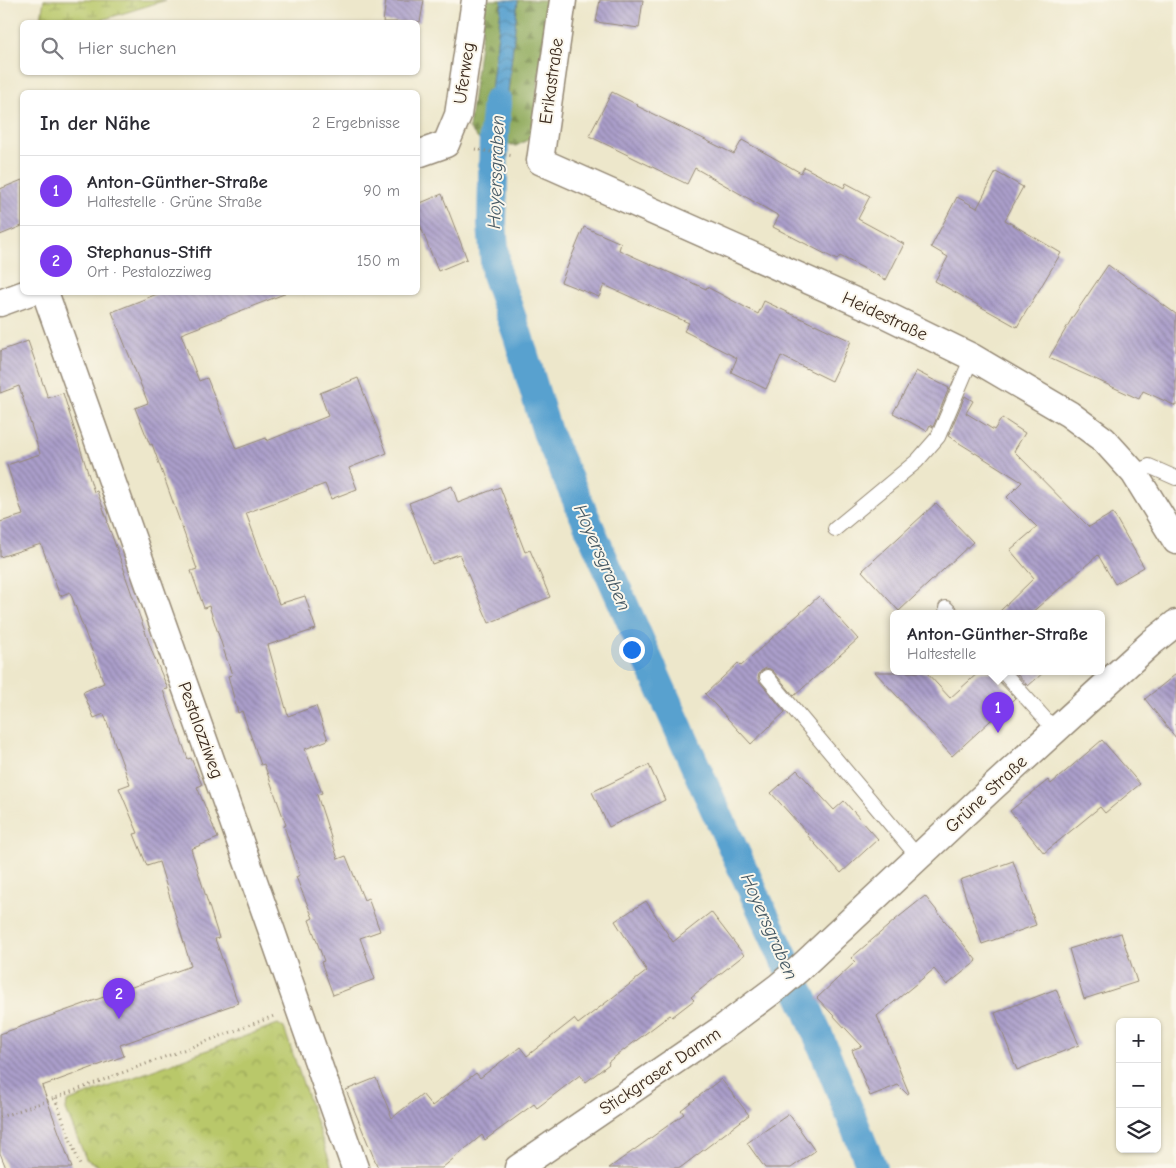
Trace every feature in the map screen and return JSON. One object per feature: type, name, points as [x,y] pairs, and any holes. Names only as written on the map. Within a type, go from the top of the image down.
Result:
[{"type":"street","name":"Uferweg","points":[[420,153],[446,144],[458,115],[475,0]]},
{"type":"street","name":"Erikastraße","points":[[540,161],[563,0]]},
{"type":"street","name":"Heidestraße","points":[[540,161],[884,314],[972,357],[1069,414],[1104,440],[1134,473],[1176,541]]},
{"type":"street","points":[[0,302],[21,295]]},
{"type":"street","name":"Pestalozziweg","points":[[46,295],[355,1168]]},
{"type":"street","name":"Grüne Straße","points":[[800,969],[1055,730],[1144,650],[1176,624]]},
{"type":"street","name":"Stickgraser Damm","points":[[518,1168],[724,1028],[800,969]]},
{"type":"lane","points":[[835,529],[917,461],[938,437],[972,357]]},
{"type":"lane","points":[[1134,473],[1149,466],[1176,478]]},
{"type":"lane","points":[[1006,675],[1055,730]]},
{"type":"lane","points":[[767,677],[918,857]]},
{"type":"path","points":[[474,149],[512,156]]},
{"type":"path","points":[[0,1117],[299,1007]]},
{"type":"path","points":[[55,1098],[81,1168]]},
{"type":"green space","points":[[44,0],[166,0],[101,20],[41,18]]},
{"type":"green space","points":[[486,0],[502,0],[486,141],[479,140],[469,128]]},
{"type":"green space","points":[[518,0],[549,0],[531,138],[516,146],[505,144],[506,110]]},
{"type":"green space","points":[[278,1024],[284,1028],[332,1168],[102,1168],[86,1159],[66,1110],[67,1102]]},
{"type":"water","points":[[502,0],[518,0],[506,110],[505,144],[486,141]]},
{"type":"building","points":[[386,0],[424,0],[420,22],[420,20],[383,20]]},
{"type":"building","points":[[600,0],[643,0],[639,28],[596,22]]},
{"type":"building","points":[[612,92],[734,154],[742,140],[801,173],[804,167],[844,188],[846,183],[870,196],[858,219],[904,244],[886,280],[840,256],[837,260],[773,227],[779,216],[695,168],[687,184],[589,136]]},
{"type":"building","points":[[996,172],[1023,187],[1005,220],[1061,253],[1017,327],[935,281],[948,257],[931,247],[957,197],[977,208]]},
{"type":"building","points":[[20,181],[20,227],[0,235],[0,189]]},
{"type":"building","points":[[442,194],[467,259],[438,271],[420,225],[420,203]]},
{"type":"building","points":[[584,227],[621,243],[619,250],[706,289],[707,287],[758,314],[764,301],[851,341],[832,381],[781,356],[766,389],[731,372],[737,358],[684,331],[689,323],[604,285],[599,297],[561,282]]},
{"type":"building","points":[[1108,265],[1176,314],[1176,406],[1143,391],[1139,399],[1049,358],[1072,318]]},
{"type":"building","points":[[154,295],[281,295],[181,334],[199,381],[207,378],[236,449],[266,438],[267,441],[328,416],[320,393],[358,378],[387,453],[349,468],[357,489],[331,499],[325,484],[246,513],[279,604],[305,596],[316,629],[268,645],[288,716],[316,706],[328,740],[305,749],[322,793],[317,795],[338,859],[346,856],[364,900],[368,898],[380,931],[360,938],[375,979],[333,995],[321,962],[324,961],[309,920],[313,918],[296,877],[300,875],[284,826],[286,825],[264,764],[261,765],[242,711],[238,713],[228,676],[232,675],[209,606],[204,608],[191,571],[197,569],[152,444],[150,445],[135,408],[148,403],[112,312]]},
{"type":"building","points":[[28,341],[48,398],[63,393],[94,492],[97,491],[153,654],[168,689],[163,690],[188,759],[191,758],[202,785],[197,787],[218,838],[191,849],[219,938],[215,939],[238,1003],[120,1045],[124,1056],[42,1086],[72,1168],[6,1168],[0,1153],[0,1034],[191,966],[159,862],[147,866],[134,834],[138,833],[119,788],[130,784],[104,714],[94,718],[83,692],[104,683],[70,592],[60,596],[41,544],[0,557],[0,522],[23,515],[7,465],[40,454],[19,386],[0,393],[0,351]]},
{"type":"building","points":[[916,371],[949,388],[933,427],[930,425],[927,431],[893,413]]},
{"type":"building","points":[[965,396],[973,401],[966,413],[994,430],[1002,418],[1025,433],[1014,451],[1089,527],[1113,513],[1144,567],[1115,584],[1098,555],[1035,610],[1001,610],[1034,578],[1010,550],[1037,527],[1007,497],[1022,482],[948,436]]},
{"type":"building","points":[[452,486],[458,503],[500,487],[525,552],[530,550],[550,597],[489,623],[459,554],[432,564],[409,503]]},
{"type":"building","points":[[936,503],[973,542],[900,610],[862,571]]},
{"type":"building","points":[[819,596],[858,639],[794,696],[773,671],[766,668],[761,671],[758,678],[760,682],[785,712],[751,744],[705,694],[738,663],[741,666]]},
{"type":"building","points":[[875,672],[890,672],[890,675],[929,675],[950,698],[976,675],[995,675],[1015,698],[952,756]]},
{"type":"building","points":[[1176,674],[1176,738],[1145,699]]},
{"type":"building","points":[[1018,675],[1041,675],[1028,686]]},
{"type":"building","points":[[1102,740],[1140,784],[1105,813],[1100,807],[1044,853],[1010,811],[1048,780],[1051,784]]},
{"type":"building","points":[[649,765],[665,800],[609,827],[592,792]]},
{"type":"building","points":[[797,770],[834,810],[844,801],[878,839],[841,873],[771,793]]},
{"type":"building","points":[[1013,861],[1036,925],[982,944],[960,880]]},
{"type":"building","points":[[925,896],[977,961],[947,985],[934,969],[877,1016],[909,1093],[907,1094],[898,1085],[870,1096],[852,1050],[862,1046],[817,998],[855,962],[851,958]]},
{"type":"building","points":[[646,901],[673,942],[711,912],[744,955],[691,997],[694,1000],[672,1017],[670,1015],[608,1062],[609,1064],[586,1082],[580,1075],[537,1108],[534,1104],[485,1140],[482,1135],[442,1168],[378,1168],[346,1090],[376,1078],[392,1118],[422,1094],[432,1106],[476,1073],[480,1078],[520,1047],[527,1056],[574,1019],[578,1024],[647,971],[615,921]]},
{"type":"building","points":[[1121,933],[1137,982],[1084,999],[1069,949]]},
{"type":"building","points":[[1056,989],[1079,1045],[1017,1070],[995,1013]]},
{"type":"building","points":[[721,1079],[749,1115],[680,1168],[609,1168],[684,1114],[681,1110]]},
{"type":"building","points":[[789,1114],[815,1151],[791,1168],[765,1168],[747,1143]]},
{"type":"waterway","name":"Hoyersgraben","points":[[497,102],[494,133],[492,224],[496,274],[518,336],[547,432],[702,781],[807,1008],[872,1168]]},
{"type":"place","name":"Anton-Günther-Straße","points":[[998,733]]},
{"type":"place","name":"Stephanus-Stift","points":[[119,1019]]}]
